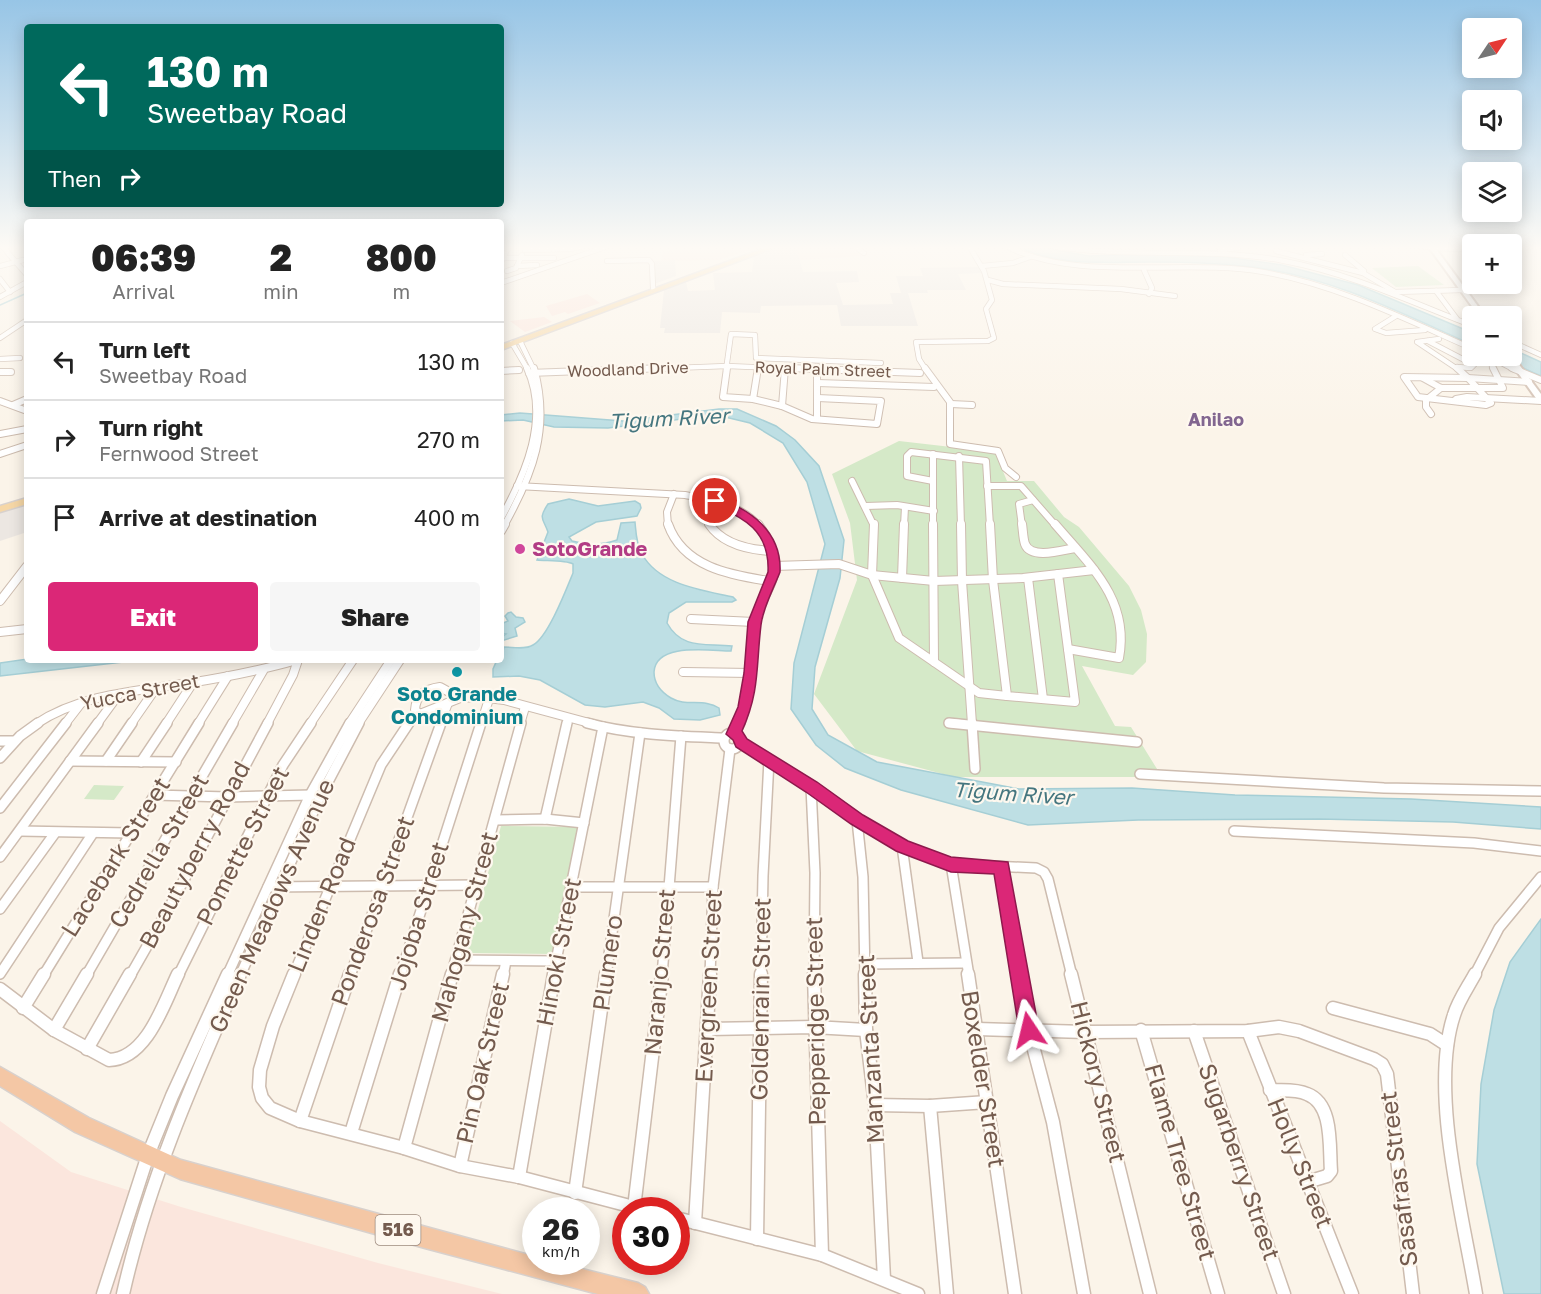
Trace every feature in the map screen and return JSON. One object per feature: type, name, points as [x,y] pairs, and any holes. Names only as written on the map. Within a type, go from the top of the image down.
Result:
[{"type":"highway","name":"516","points":[[0,1076],[81,1125],[180,1169],[623,1292]]},
{"type":"main road","points":[[504,344],[604,306]]},
{"type":"main road","points":[[504,344],[516,342],[609,306]]},
{"type":"main road","points":[[1517,366],[1541,400]]},
{"type":"main road","points":[[0,505],[24,497]]},
{"type":"street","points":[[972,344],[987,344],[994,337],[986,312],[989,306]]},
{"type":"street","points":[[1373,306],[1462,346]]},
{"type":"street","points":[[1424,306],[1462,322]]},
{"type":"street","points":[[1448,306],[1458,320]]},
{"type":"street","points":[[1396,316],[1375,329],[1386,333],[1429,330]]},
{"type":"street","points":[[0,338],[24,322]]},
{"type":"street","points":[[818,398],[881,401],[875,425],[817,419],[797,414],[782,406],[753,399],[722,396],[731,334],[755,335],[755,358],[881,363]]},
{"type":"street","points":[[1419,335],[1462,347]]},
{"type":"street","points":[[1439,339],[1417,342],[1457,368],[1487,398]]},
{"type":"street","points":[[990,340],[916,342],[916,349],[920,361],[947,394],[951,404],[950,444],[998,451],[1005,468],[1016,477]]},
{"type":"street","points":[[1426,341],[1474,365],[1470,368],[1457,368]]},
{"type":"street","points":[[504,525],[525,486],[538,427],[542,389],[537,373],[516,342]]},
{"type":"street","points":[[516,342],[530,373],[539,410]]},
{"type":"street","points":[[1522,346],[1541,355]]},
{"type":"street","points":[[0,358],[20,358]]},
{"type":"street","points":[[816,360],[817,419]]},
{"type":"street","name":"Royal Palm Street","points":[[727,366],[920,373]]},
{"type":"street","name":"Woodland Drive","points":[[530,373],[727,366]]},
{"type":"street","points":[[1423,378],[1441,388],[1502,389],[1492,366]]},
{"type":"street","points":[[1511,366],[1541,380]]},
{"type":"street","points":[[753,399],[758,367]]},
{"type":"street","points":[[782,406],[785,368]]},
{"type":"street","points":[[504,371],[519,370]]},
{"type":"street","points":[[0,372],[11,372]]},
{"type":"street","points":[[1530,382],[1404,378],[1413,393],[1426,400],[1453,402],[1462,398],[1541,400]]},
{"type":"street","points":[[818,383],[934,387]]},
{"type":"street","points":[[1426,400],[1441,388]]},
{"type":"street","points":[[13,405],[24,400]]},
{"type":"street","points":[[1426,400],[1426,407],[1431,414]]},
{"type":"street","points":[[0,401],[24,410]]},
{"type":"street","points":[[951,404],[972,405]]},
{"type":"street","points":[[0,434],[24,430]]},
{"type":"street","points":[[0,454],[24,446]]},
{"type":"street","points":[[504,512],[534,447]]},
{"type":"street","points":[[933,481],[909,478],[907,456],[911,452],[960,456],[986,461],[993,580],[1007,696]]},
{"type":"street","points":[[933,454],[934,662]]},
{"type":"street","points":[[960,456],[962,581],[975,769]]},
{"type":"street","points":[[852,481],[875,526],[872,575],[899,638],[979,693],[1075,702],[1058,574]]},
{"type":"street","points":[[460,698],[440,687],[428,689],[419,694],[414,703],[415,710],[420,714],[460,698],[504,700],[603,727],[640,733],[723,738],[734,734],[746,707],[754,622],[774,566],[773,551],[768,538],[759,527],[740,512],[715,501],[674,494],[517,486]]},
{"type":"street","points":[[987,486],[1021,486],[1094,570],[1115,601],[1123,637],[1119,658],[1068,649]]},
{"type":"street","points":[[674,494],[667,511],[667,520],[675,540],[687,554],[718,571],[769,581]]},
{"type":"street","points":[[1033,500],[1019,504],[1025,545],[1028,550],[1037,552],[1075,548]]},
{"type":"street","points":[[715,501],[709,509],[708,516],[712,530],[719,536],[748,549],[773,551]]},
{"type":"street","points":[[866,506],[886,505],[934,512]]},
{"type":"street","points":[[902,578],[905,507]]},
{"type":"street","points":[[774,566],[839,564],[872,575],[934,581],[1028,578],[1094,570]]},
{"type":"street","points":[[0,601],[24,570]]},
{"type":"street","points":[[1028,578],[1043,699]]},
{"type":"street","points":[[691,619],[754,622]]},
{"type":"street","points":[[0,632],[24,629]]},
{"type":"street","name":"Yucca Street","points":[[0,758],[13,741],[61,710],[82,702],[156,687],[263,671],[288,663]]},
{"type":"street","name":"Beautyberry Road","points":[[87,1049],[170,906],[293,675],[296,663]]},
{"type":"street","name":"Pomette Street","points":[[87,1049],[109,1060],[118,1061],[137,1050],[146,1039],[283,765],[351,663]]},
{"type":"street","name":"Green Meadows Avenue","points":[[154,1157],[314,796],[352,719],[389,663]]},
{"type":"street","name":"Green Meadows Avenue","points":[[314,796],[398,663]]},
{"type":"street","name":"Cedrella Street","points":[[54,1030],[263,671]]},
{"type":"street","points":[[683,672],[751,673]]},
{"type":"street","name":"Lacebark Street","points":[[23,1008],[228,676]]},
{"type":"street","points":[[141,762],[194,681]]},
{"type":"street","points":[[106,761],[156,687]]},
{"type":"street","points":[[0,857],[119,694]]},
{"type":"street","name":"Jojoba Street","points":[[351,1133],[427,887],[489,699]]},
{"type":"street","points":[[0,808],[82,702]]},
{"type":"street","name":"Ponderosa Street","points":[[300,1120],[381,885],[448,703]]},
{"type":"street","name":"Mahogany Street","points":[[404,1148],[525,707]]},
{"type":"street","name":"Linden Road","points":[[300,1120],[270,1108],[262,1098],[259,1087],[260,1070],[273,1026],[328,888],[381,765],[401,733],[420,714]]},
{"type":"street","points":[[545,819],[568,719]]},
{"type":"street","points":[[949,723],[1137,742]]},
{"type":"street","name":"Hinoki Street","points":[[519,1177],[556,961],[603,727]]},
{"type":"street","name":"Plumero","points":[[575,1193],[640,733]]},
{"type":"street","points":[[734,734],[739,736],[741,743],[902,846],[951,864],[1002,867],[1029,1030],[1053,1122],[1084,1294]]},
{"type":"street","name":"Naranjo Street","points":[[641,1197],[681,736]]},
{"type":"street","points":[[723,738],[722,744],[730,749],[737,748],[741,743]]},
{"type":"street","points":[[0,741],[13,741]]},
{"type":"street","name":"Evergreen Street","points":[[695,1223],[708,1029],[713,887],[729,774],[730,749]]},
{"type":"street","name":"Goldenrain Street","points":[[757,1239],[763,876],[769,760]]},
{"type":"street","points":[[70,761],[176,762]]},
{"type":"street","points":[[1140,774],[1384,788],[1541,791]]},
{"type":"street","name":"Pepperidge Street","points":[[812,787],[815,873],[814,1027],[822,1255]]},
{"type":"street","points":[[154,795],[314,796]]},
{"type":"street","points":[[495,820],[545,819],[584,823]]},
{"type":"street","name":"Manzanta Street","points":[[857,819],[863,877],[866,1030],[874,1105],[884,1279]]},
{"type":"street","points":[[20,831],[130,832]]},
{"type":"street","points":[[1234,831],[1474,843],[1541,851]]},
{"type":"street","points":[[0,909],[55,833]]},
{"type":"street","points":[[0,974],[93,833]]},
{"type":"street","points":[[902,846],[918,962]]},
{"type":"street","name":"Boxelder Street","points":[[951,864],[1015,1294]]},
{"type":"street","name":"Hickory Street","points":[[1002,867],[1036,868],[1044,872],[1048,879],[1150,1294]]},
{"type":"street","points":[[1476,1294],[1446,1120],[1447,1045],[1454,1014],[1499,928],[1541,877]]},
{"type":"street","points":[[274,887],[477,885]]},
{"type":"street","points":[[572,887],[713,887]]},
{"type":"street","points":[[457,960],[556,961]]},
{"type":"street","name":"Pin Oak Street","points":[[460,1166],[506,961]]},
{"type":"street","points":[[865,964],[965,963]]},
{"type":"street","points":[[0,989],[54,1030],[87,1049]]},
{"type":"street","points":[[1333,1008],[1430,1034],[1447,1045]]},
{"type":"street","points":[[708,1029],[760,1030],[814,1027],[866,1030]]},
{"type":"street","name":"Sasafras Street","points":[[1248,1031],[1279,1027],[1299,1031],[1382,1064],[1387,1074],[1413,1294]]},
{"type":"street","points":[[977,1029],[1086,1032],[1248,1031]]},
{"type":"street","name":"Flame Tree Street","points":[[1141,1030],[1218,1294]]},
{"type":"street","name":"Sugarberry Street","points":[[1194,1031],[1284,1294]]},
{"type":"street","name":"Holly Street","points":[[1248,1031],[1352,1294]]},
{"type":"street","points":[[1270,1090],[1300,1092],[1313,1096],[1321,1103],[1326,1115],[1331,1171],[1327,1176],[1307,1182]]},
{"type":"street","points":[[874,1105],[930,1106],[987,1102]]},
{"type":"street","points":[[930,1106],[946,1294]]},
{"type":"street","points":[[300,1120],[404,1148],[460,1166],[519,1177],[612,1202]]},
{"type":"street","points":[[103,1294],[154,1157]]},
{"type":"street","points":[[123,1294],[154,1157]]},
{"type":"street","points":[[690,1222],[822,1255],[918,1294]]},
{"type":"shaded area","points":[[546,306],[590,306],[568,314],[565,312],[552,316]]},
{"type":"shaded area","points":[[662,306],[761,306],[760,313],[722,312],[720,333],[664,333],[665,328],[660,328]]},
{"type":"shaded area","points":[[837,306],[912,306],[918,326],[841,326]]},
{"type":"shaded area","points":[[544,317],[552,322],[525,332],[510,321]]},
{"type":"shaded area","points":[[24,504],[24,533],[0,541],[0,511]]},
{"type":"shaded area","points":[[0,1121],[71,1172],[181,1207],[378,1263],[502,1294],[0,1294]]},
{"type":"green space","points":[[899,441],[995,452],[1007,481],[1034,481],[1064,517],[1079,527],[1129,586],[1141,610],[1147,634],[1146,662],[1133,675],[1082,666],[1115,726],[1131,727],[1162,777],[954,777],[857,751],[814,694],[857,580],[850,523],[832,474]]},
{"type":"green space","points":[[94,785],[124,786],[114,800],[84,799]]},
{"type":"green space","points":[[501,826],[579,827],[554,954],[466,953]]},
{"type":"water","points":[[1386,306],[1409,306],[1462,328],[1462,340]]},
{"type":"water","points":[[1522,353],[1541,362],[1541,376],[1519,366],[1522,366]]},
{"type":"water","name":"Tigum River","points":[[719,409],[737,409],[776,426],[795,440],[819,466],[844,540],[840,578],[815,667],[812,709],[828,735],[877,762],[1019,789],[1132,788],[1235,795],[1411,799],[1541,807],[1541,829],[1453,822],[1319,819],[1138,820],[1028,825],[901,790],[845,768],[816,745],[791,709],[794,663],[825,544],[807,482],[783,443],[750,423],[725,417],[707,416],[608,428],[554,427],[523,420],[504,421],[504,415],[520,413],[623,421]]},
{"type":"water","points":[[569,499],[598,506],[635,501],[640,504],[641,508],[637,516],[596,522],[569,537],[572,541],[583,543],[612,542],[617,540],[621,523],[635,522],[640,550],[659,573],[682,584],[733,597],[736,600],[732,602],[686,602],[669,613],[667,623],[680,638],[704,645],[732,646],[731,651],[685,650],[674,652],[657,662],[654,672],[659,687],[671,698],[683,702],[713,705],[719,708],[720,715],[700,720],[674,719],[659,708],[643,702],[605,707],[585,705],[540,680],[519,676],[493,677],[496,663],[504,663],[504,647],[519,648],[533,645],[545,633],[573,573],[573,564],[537,560],[548,532],[542,518],[548,504]]},
{"type":"water","points":[[511,612],[516,617],[523,618],[525,622],[515,628],[517,636],[504,640],[506,634],[504,634],[504,623],[508,621],[505,616]]},
{"type":"water","points":[[24,659],[24,663],[115,663],[0,676],[0,663]]},
{"type":"water","points":[[1541,919],[1541,1294],[1504,1294],[1477,1164],[1481,1084],[1494,1010],[1510,962]]},
{"type":"place","name":"SotoGrande","points":[[520,549]]},
{"type":"place","name":"Soto Grande Condominium","points":[[457,672]]},
{"type":"district","name":"Anilao","points":[[1216,420]]},
{"type":"route","points":[[715,501],[740,512],[759,527],[768,538],[773,551],[774,563],[774,572],[754,622],[746,707],[734,734],[739,736],[741,743],[902,846],[951,864],[1002,867],[1029,1030]]}]
